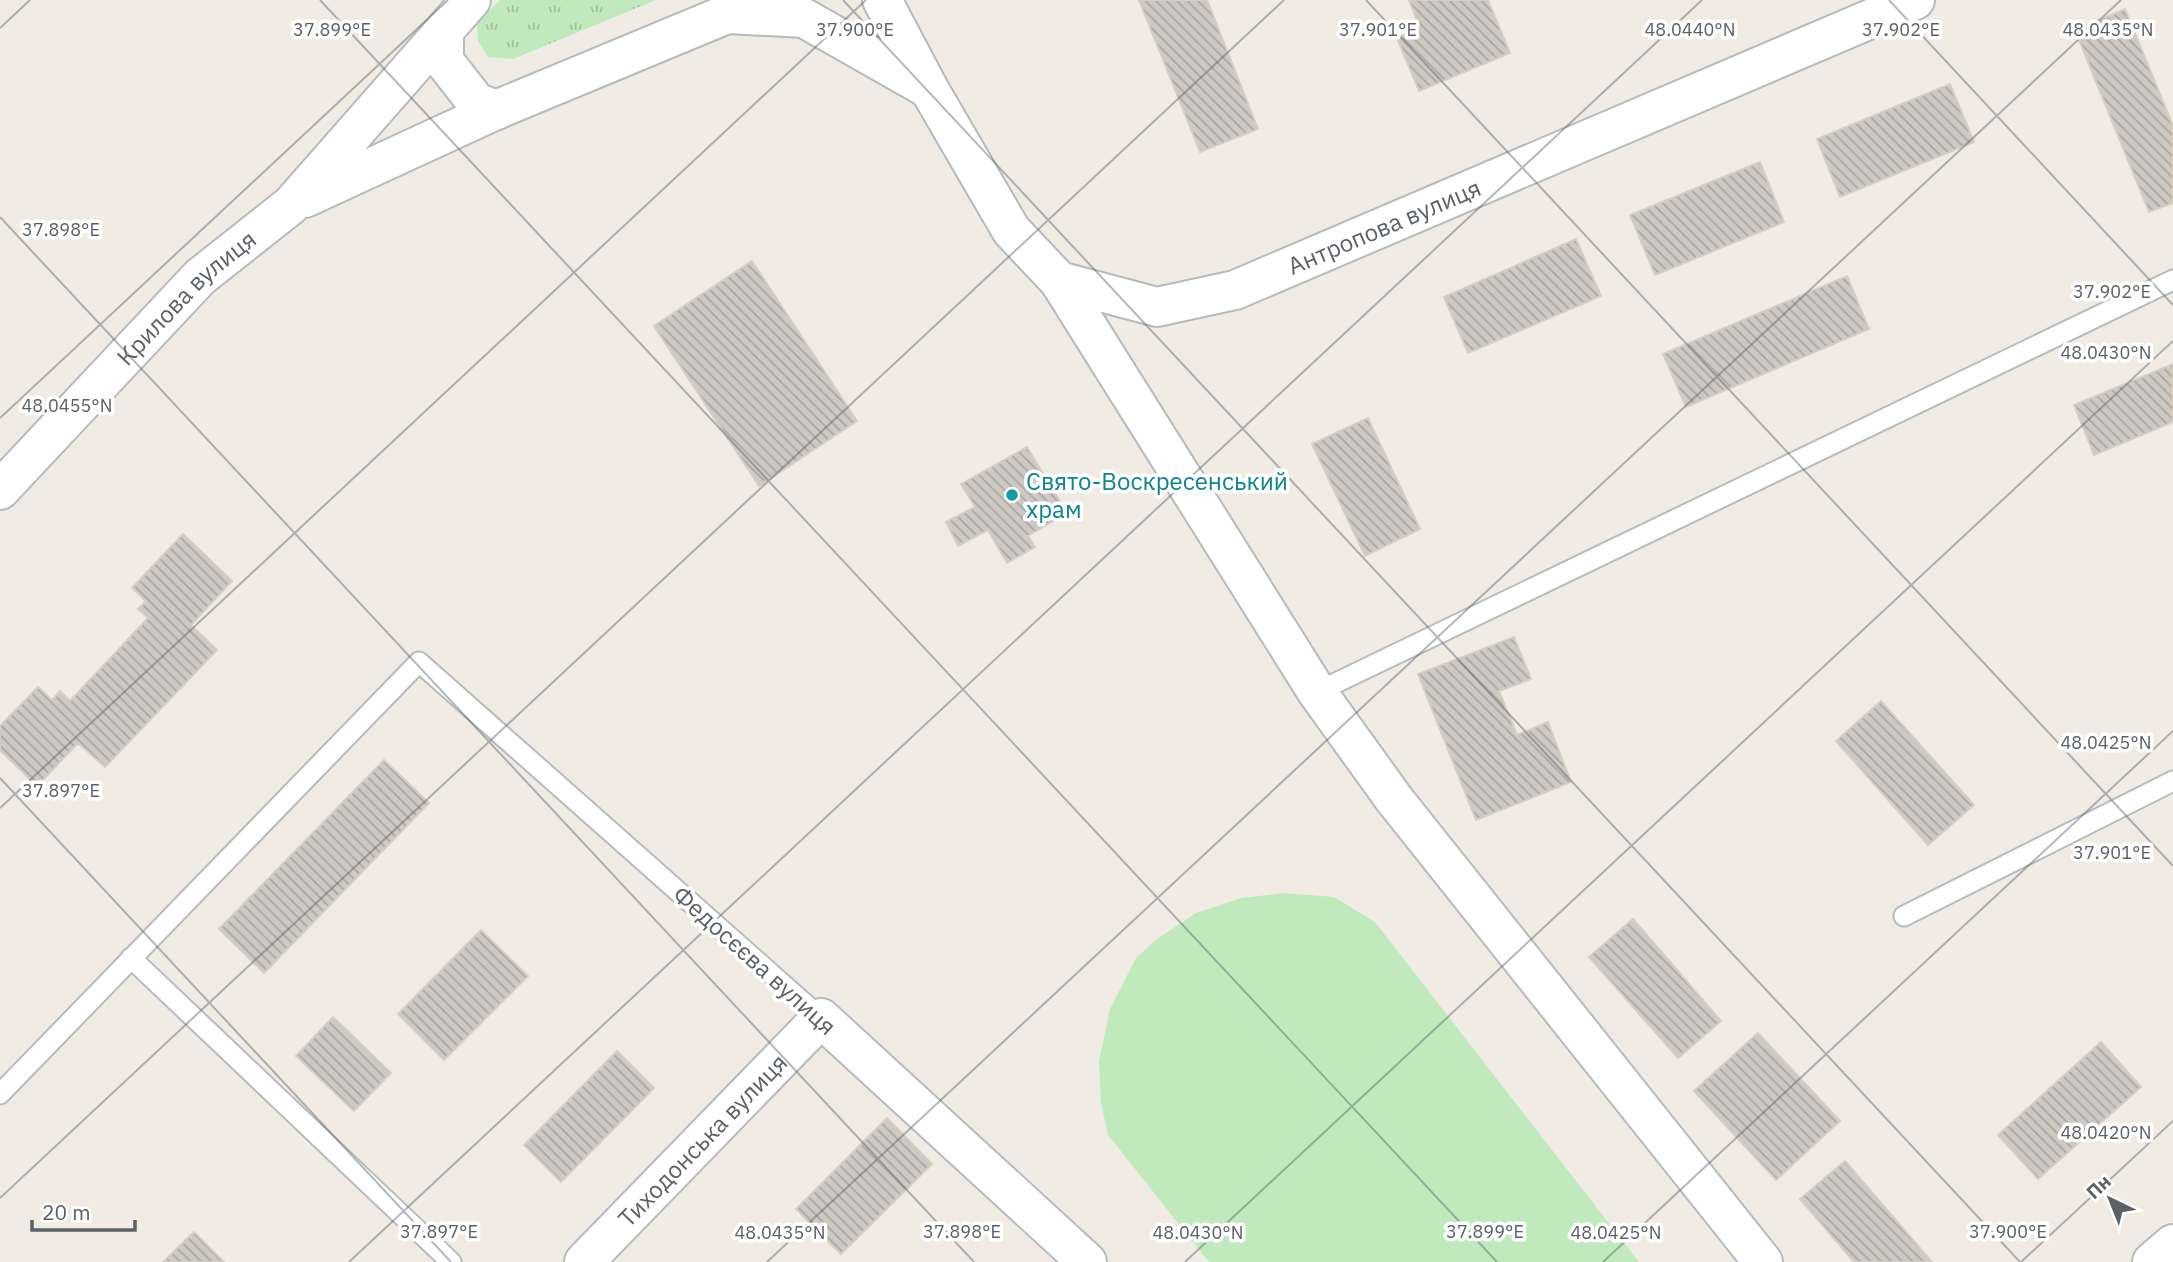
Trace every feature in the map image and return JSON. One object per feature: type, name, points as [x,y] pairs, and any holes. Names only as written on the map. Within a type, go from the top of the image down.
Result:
[{"type":"main road","points":[[291,205],[471,0]]},
{"type":"main road","points":[[882,0],[929,89],[1011,230],[1059,281],[1317,692],[1394,799],[1763,1262]]},
{"type":"main road","name":"Антропова вулиця","points":[[1059,281],[1157,307],[1235,290],[1915,0]]},
{"type":"main road","points":[[291,205],[496,110],[736,7],[804,18],[929,89]]},
{"type":"main road","points":[[444,31],[444,61],[476,102],[496,110]]},
{"type":"main road","name":"Крилова вулиця","points":[[0,489],[200,277],[291,205]]},
{"type":"main road","name":"Тиходонська вулиця","points":[[584,1262],[821,1018]]},
{"type":"main road","name":"Федосєєва вулиця","points":[[821,1018],[1087,1262]]},
{"type":"main road","points":[[2152,1262],[2173,1244]]},
{"type":"lane","points":[[1317,692],[2173,280]]},
{"type":"lane","name":"Федосєєва вулиця","points":[[131,958],[419,662],[821,1018]]},
{"type":"lane","points":[[1904,915],[2173,781]]},
{"type":"lane","points":[[0,1094],[131,958],[451,1262]]},
{"type":"green space","points":[[500,0],[656,0],[513,59],[488,57],[478,41],[477,24]]},
{"type":"green space","points":[[1284,893],[1334,897],[1375,922],[1639,1262],[1209,1262],[1108,1135],[1101,1103],[1099,1061],[1110,1009],[1136,958],[1157,939],[1196,913],[1241,898]]},
{"type":"building","points":[[1139,0],[1207,0],[1258,129],[1200,152]]},
{"type":"building","points":[[1409,0],[1488,0],[1510,53],[1419,91],[1397,38],[1420,28]]},
{"type":"building","points":[[2125,9],[2173,126],[2173,203],[2149,212],[2075,30]]},
{"type":"building","points":[[1950,84],[1974,142],[1840,197],[1817,139]]},
{"type":"building","points":[[1760,162],[1784,222],[1655,275],[1630,215]]},
{"type":"building","points":[[1576,239],[1601,296],[1468,353],[1444,297]]},
{"type":"building","points":[[752,261],[857,421],[759,486],[654,326]]},
{"type":"building","points":[[1847,276],[1869,329],[1686,407],[1663,354]]},
{"type":"building","points":[[2173,364],[2173,422],[2094,455],[2074,405]]},
{"type":"building","points":[[1368,418],[1420,529],[1365,556],[1312,444]]},
{"type":"building","name":"Свято-Воскресенський храм","points":[[1027,447],[1067,513],[1028,536],[1035,547],[1007,563],[988,530],[958,546],[946,522],[975,507],[961,484]]},
{"type":"building","points":[[183,534],[232,581],[191,625],[217,650],[105,767],[78,743],[37,786],[0,750],[0,726],[38,687],[52,700],[60,691],[70,701],[148,618],[138,609],[146,601],[132,588]]},
{"type":"building","points":[[1514,637],[1531,679],[1499,691],[1517,735],[1548,722],[1571,782],[1476,820],[1418,674]]},
{"type":"building","points":[[1881,701],[1974,805],[1928,845],[1836,741]]},
{"type":"building","points":[[384,760],[429,803],[264,973],[219,929]]},
{"type":"building","points":[[1633,919],[1721,1021],[1678,1058],[1589,957]]},
{"type":"building","points":[[481,930],[528,976],[444,1060],[398,1014]]},
{"type":"building","points":[[333,1017],[391,1073],[354,1111],[296,1056]]},
{"type":"building","points":[[1758,1033],[1840,1121],[1776,1180],[1694,1091]]},
{"type":"building","points":[[2101,1042],[2141,1087],[2038,1179],[1998,1135]]},
{"type":"building","points":[[617,1051],[654,1088],[561,1182],[524,1145]]},
{"type":"building","points":[[887,1118],[932,1164],[841,1254],[796,1209]]},
{"type":"building","points":[[1845,1161],[1932,1262],[1854,1262],[1800,1199]]},
{"type":"building","points":[[194,1232],[224,1262],[163,1262]]},
{"type":"place","name":"Свято-Воскресенський храм","points":[[1012,495]]}]
